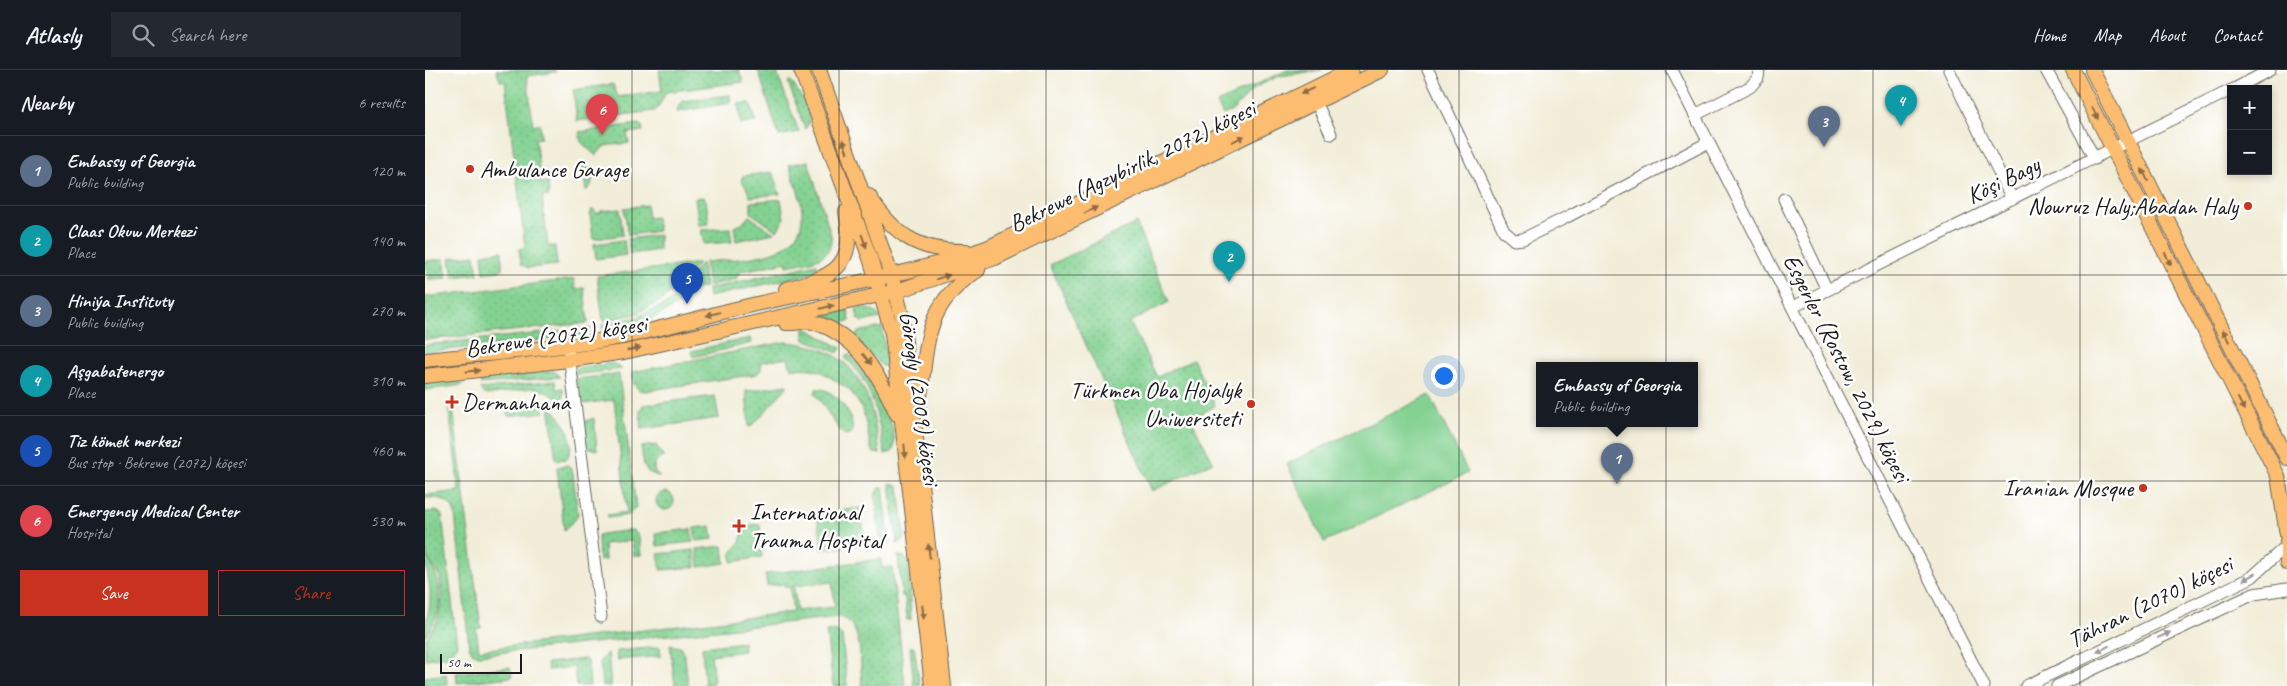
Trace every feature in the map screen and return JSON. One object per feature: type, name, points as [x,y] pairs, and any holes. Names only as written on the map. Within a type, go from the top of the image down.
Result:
[{"type":"main road","name":"Görogly (2009) köçesi","points":[[801,70],[882,294],[892,333],[909,425],[944,686]]},
{"type":"main road","name":"Görogly (2009) köçesi","points":[[819,70],[897,291],[905,331],[909,425],[932,686]]},
{"type":"main road","name":"Bekrewe (Agzybirlik, 2072) köçesi","points":[[892,277],[992,253],[1351,70]]},
{"type":"main road","name":"Bekrewe (Agzybirlik, 2072) köçesi","points":[[897,291],[992,253],[1382,70]]},
{"type":"main road","points":[[2073,70],[2278,476],[2287,541],[2287,563]]},
{"type":"main road","points":[[2092,70],[2287,458]]},
{"type":"main road","points":[[855,173],[889,224],[911,240],[943,251],[969,250],[992,253]]},
{"type":"main road","points":[[760,303],[784,289],[824,278],[835,270],[843,259],[849,242],[849,229],[840,179]]},
{"type":"main road","points":[[909,425],[925,367],[928,338],[936,313],[959,284],[992,253]]},
{"type":"main road","name":"Bekrewe (2072) köçesi","points":[[425,360],[569,345],[623,337],[760,303],[892,277]]},
{"type":"main road","name":"Bekrewe (2072) köçesi","points":[[425,376],[624,352],[897,291]]},
{"type":"main road","points":[[761,322],[812,322],[849,341],[871,363],[909,425]]},
{"type":"street","points":[[1428,70],[1504,231],[1514,240],[1523,238],[1567,217],[1709,142]]},
{"type":"street","name":"Esgerler (Rostow, 2029) köçesi","points":[[1673,70],[1984,686]]},
{"type":"street","points":[[1695,114],[1751,87],[1758,78],[1759,70]]},
{"type":"street","points":[[1949,70],[2012,199]]},
{"type":"street","points":[[2046,70],[2095,159]]},
{"type":"street","name":"Köşi Bagy","points":[[2242,85],[2270,70]]},
{"type":"street","name":"Köşi Bagy","points":[[1793,307],[2129,143],[2227,93]]},
{"type":"street","points":[[1316,102],[1331,134]]},
{"type":"street","points":[[1783,199],[1827,290]]},
{"type":"street","points":[[569,345],[569,360],[601,617]]},
{"type":"street","name":"Tähran (2070) köçesi","points":[[2026,686],[2252,577],[2287,541]]},
{"type":"street","name":"Tähran (2070) köçesi","points":[[2057,686],[2254,594],[2287,589]]},
{"type":"green space","points":[[496,70],[555,70],[556,72],[527,76],[533,125],[540,124],[541,138],[535,139],[541,183],[548,182],[549,196],[542,197],[548,246],[555,246],[557,265],[528,268],[521,264],[519,249],[525,247],[505,81],[500,81]]},
{"type":"green space","points":[[659,70],[739,70],[743,82],[666,92],[658,108],[654,111],[577,121],[573,90],[613,84],[618,97],[662,91]]},
{"type":"green space","points":[[758,70],[776,70],[799,132],[779,136]]},
{"type":"green space","points":[[1287,70],[1322,70],[1279,76],[1256,87],[1232,111],[1223,115],[1217,103]]},
{"type":"green space","points":[[791,81],[808,112],[808,124],[805,129],[788,82]]},
{"type":"green space","points":[[730,95],[731,103],[677,112],[679,105],[683,101]]},
{"type":"green space","points":[[750,103],[756,122],[741,124],[738,104]]},
{"type":"green space","points":[[638,124],[642,126],[643,131],[627,133],[629,143],[604,146],[596,156],[581,142],[579,132]]},
{"type":"green space","points":[[808,161],[831,235],[831,244],[828,250],[817,259],[787,266],[786,262],[743,271],[738,274],[736,279],[708,286],[705,262],[768,254],[782,248],[793,239],[800,227],[802,210],[799,193],[789,165]]},
{"type":"green space","points":[[582,164],[589,168],[593,177],[591,186],[586,191]]},
{"type":"green space","points":[[772,172],[780,194],[750,197],[741,180],[743,176]]},
{"type":"green space","points":[[703,197],[706,200],[709,224],[699,225],[695,198]]},
{"type":"green space","points":[[781,199],[784,219],[777,231],[751,213],[751,202]]},
{"type":"green space","points":[[647,205],[648,218],[656,217],[658,231],[628,235],[624,208]]},
{"type":"green space","points":[[592,209],[598,214],[601,211],[620,209],[623,235],[593,239],[590,215]]},
{"type":"green space","points":[[749,216],[774,233],[736,241],[734,227],[742,224]]},
{"type":"green space","points":[[1136,223],[1169,302],[1130,322],[1157,377],[1193,359],[1215,406],[1191,419],[1213,462],[1152,491],[1050,265]]},
{"type":"green space","points":[[730,228],[732,242],[704,244],[701,230]]},
{"type":"green space","points":[[659,235],[659,250],[630,254],[628,239]]},
{"type":"green space","points":[[624,240],[626,255],[596,259],[594,244]]},
{"type":"green space","points":[[502,251],[502,269],[484,273],[482,254]]},
{"type":"green space","points":[[475,255],[478,274],[453,277],[450,258]]},
{"type":"green space","points":[[444,259],[447,278],[428,279],[425,261]]},
{"type":"green space","points":[[699,263],[663,300],[635,314],[603,321],[597,276]]},
{"type":"green space","points":[[702,263],[705,287],[677,293],[677,290]]},
{"type":"green space","points":[[817,264],[819,272],[709,297],[708,289]]},
{"type":"green space","points":[[574,279],[575,289],[584,288],[588,323],[425,340],[425,297]]},
{"type":"green space","points":[[678,298],[679,303],[676,306],[638,326],[603,332],[602,325],[637,317]]},
{"type":"green space","points":[[863,308],[875,311],[880,318],[862,322],[858,319],[856,309]]},
{"type":"green space","points":[[848,310],[850,321],[833,324],[820,317]]},
{"type":"green space","points":[[804,327],[841,348],[838,353],[804,339]]},
{"type":"green space","points":[[882,327],[887,364],[883,367],[855,339],[858,332]]},
{"type":"green space","points":[[590,328],[589,332],[584,336],[425,352],[425,345]]},
{"type":"green space","points":[[750,338],[752,343],[693,357],[691,351]]},
{"type":"green space","points":[[785,342],[809,346],[829,353],[844,363],[856,376],[865,392],[871,410],[880,454],[874,453],[871,449],[863,410],[850,390],[822,372],[812,369],[791,368],[788,358],[761,362],[761,370],[757,374],[645,391],[639,390],[634,385],[632,372]]},
{"type":"green space","points":[[848,354],[863,372],[888,416],[893,431],[894,443],[892,452],[885,454],[873,402],[862,378],[845,358]]},
{"type":"green space","points":[[613,363],[622,369],[573,375],[576,369],[581,367]]},
{"type":"green space","points":[[554,371],[560,377],[480,384],[487,377]]},
{"type":"green space","points":[[619,374],[636,507],[629,515],[609,518],[607,515],[627,512],[614,400],[581,404],[576,379]]},
{"type":"green space","points":[[457,379],[463,385],[425,390],[425,383]]},
{"type":"green space","points":[[555,381],[556,389],[563,388],[563,397],[560,400],[545,391],[532,388],[487,395],[480,389]]},
{"type":"green space","points":[[787,385],[752,426],[749,427],[746,391]]},
{"type":"green space","points":[[816,389],[823,389],[843,404],[851,420],[851,434],[845,435],[837,427],[815,394]]},
{"type":"green space","points":[[1430,395],[1468,473],[1324,542],[1287,464]]},
{"type":"green space","points":[[715,396],[719,418],[642,429],[640,411],[643,405]]},
{"type":"green space","points":[[507,405],[541,405],[545,412],[508,416]]},
{"type":"green space","points":[[549,405],[562,420],[568,432],[571,445],[567,459],[556,460]]},
{"type":"green space","points":[[453,409],[481,628],[476,629],[479,650],[793,612],[790,587],[785,587],[784,584],[767,586],[765,574],[881,559],[882,568],[892,567],[905,686],[862,686],[857,636],[848,621],[840,617],[479,655],[473,654],[469,647],[455,514],[450,505],[444,500],[425,498],[425,495],[459,491],[449,410]],"holes":[[[832,582],[835,607],[797,611],[794,586]]]},
{"type":"green space","points":[[594,418],[597,450],[584,447],[583,422]]},
{"type":"green space","points":[[656,445],[664,457],[655,462],[654,467],[656,474],[660,477],[648,472],[644,465],[641,447]]},
{"type":"green space","points":[[568,465],[573,473],[578,514],[575,520],[564,530],[557,467]]},
{"type":"green space","points":[[890,483],[899,487],[905,536],[897,544]]},
{"type":"green space","points":[[883,487],[890,544],[886,545],[880,537],[875,495],[878,489]]},
{"type":"green space","points":[[661,492],[669,492],[674,497],[672,508],[661,510],[656,505],[656,497]]},
{"type":"green space","points":[[861,508],[865,544],[822,550],[817,514]]},
{"type":"green space","points":[[437,511],[442,515],[457,646],[450,653],[450,656],[425,659],[425,640],[437,622],[442,599],[440,577],[425,552],[425,512]]},
{"type":"green space","points":[[760,524],[762,557],[732,562],[731,554],[740,542],[745,526]]},
{"type":"green space","points":[[711,526],[713,539],[696,541],[694,528]]},
{"type":"green space","points":[[691,529],[693,542],[657,546],[656,533]]},
{"type":"green space","points":[[633,530],[639,536],[641,555],[634,556],[632,541],[604,544],[605,560],[599,561],[598,536]]},
{"type":"green space","points":[[723,546],[725,563],[699,567],[697,549]]},
{"type":"green space","points":[[694,550],[696,567],[661,570],[658,554]]},
{"type":"green space","points":[[425,555],[436,574],[440,596],[436,617],[432,627],[425,636],[430,592]]},
{"type":"green space","points":[[898,556],[904,557],[908,562],[911,620],[907,620],[905,596],[902,596]]},
{"type":"green space","points":[[835,630],[842,635],[847,686],[833,686],[826,631]]},
{"type":"green space","points":[[743,642],[744,651],[711,655],[714,681],[712,686],[705,686],[702,647]]},
{"type":"green space","points":[[670,645],[680,647],[685,657],[688,686],[675,686]]},
{"type":"green space","points":[[660,647],[661,656],[617,660],[616,651]]},
{"type":"green space","points":[[910,647],[914,647],[920,686],[914,686]]},
{"type":"green space","points":[[608,652],[611,686],[602,686],[600,661]]},
{"type":"green space","points":[[585,659],[588,662],[590,686],[576,686],[574,667],[548,670],[547,663]]},
{"type":"green space","points":[[510,667],[512,677],[457,683],[456,673]]},
{"type":"green space","points":[[446,674],[447,684],[425,686],[425,677]]},
{"type":"place","name":"Aşgabatenergo","points":[[1901,126]]},
{"type":"place","name":"Emergency Medical Center","points":[[602,135]]},
{"type":"place","name":"Hiniýa Instituty","points":[[1824,147]]},
{"type":"place","name":"Ambulance Garage","points":[[470,169]]},
{"type":"place","name":"Nowruz Haly;Abadan Haly","points":[[2248,206]]},
{"type":"place","name":"Claas Okuw Merkezi","points":[[1229,282]]},
{"type":"place","name":"Tiz kömek merkezi","points":[[687,304]]},
{"type":"place","name":"Dermanhana","points":[[452,402]]},
{"type":"place","name":"Türkmen Oba Hojalyk Uniwersiteti","points":[[1251,404]]},
{"type":"place","name":"Embassy of Georgia","points":[[1617,484]]},
{"type":"place","name":"Iranian Mosque","points":[[2143,488]]},
{"type":"place","name":"International Trauma Hospital","points":[[739,526]]}]
